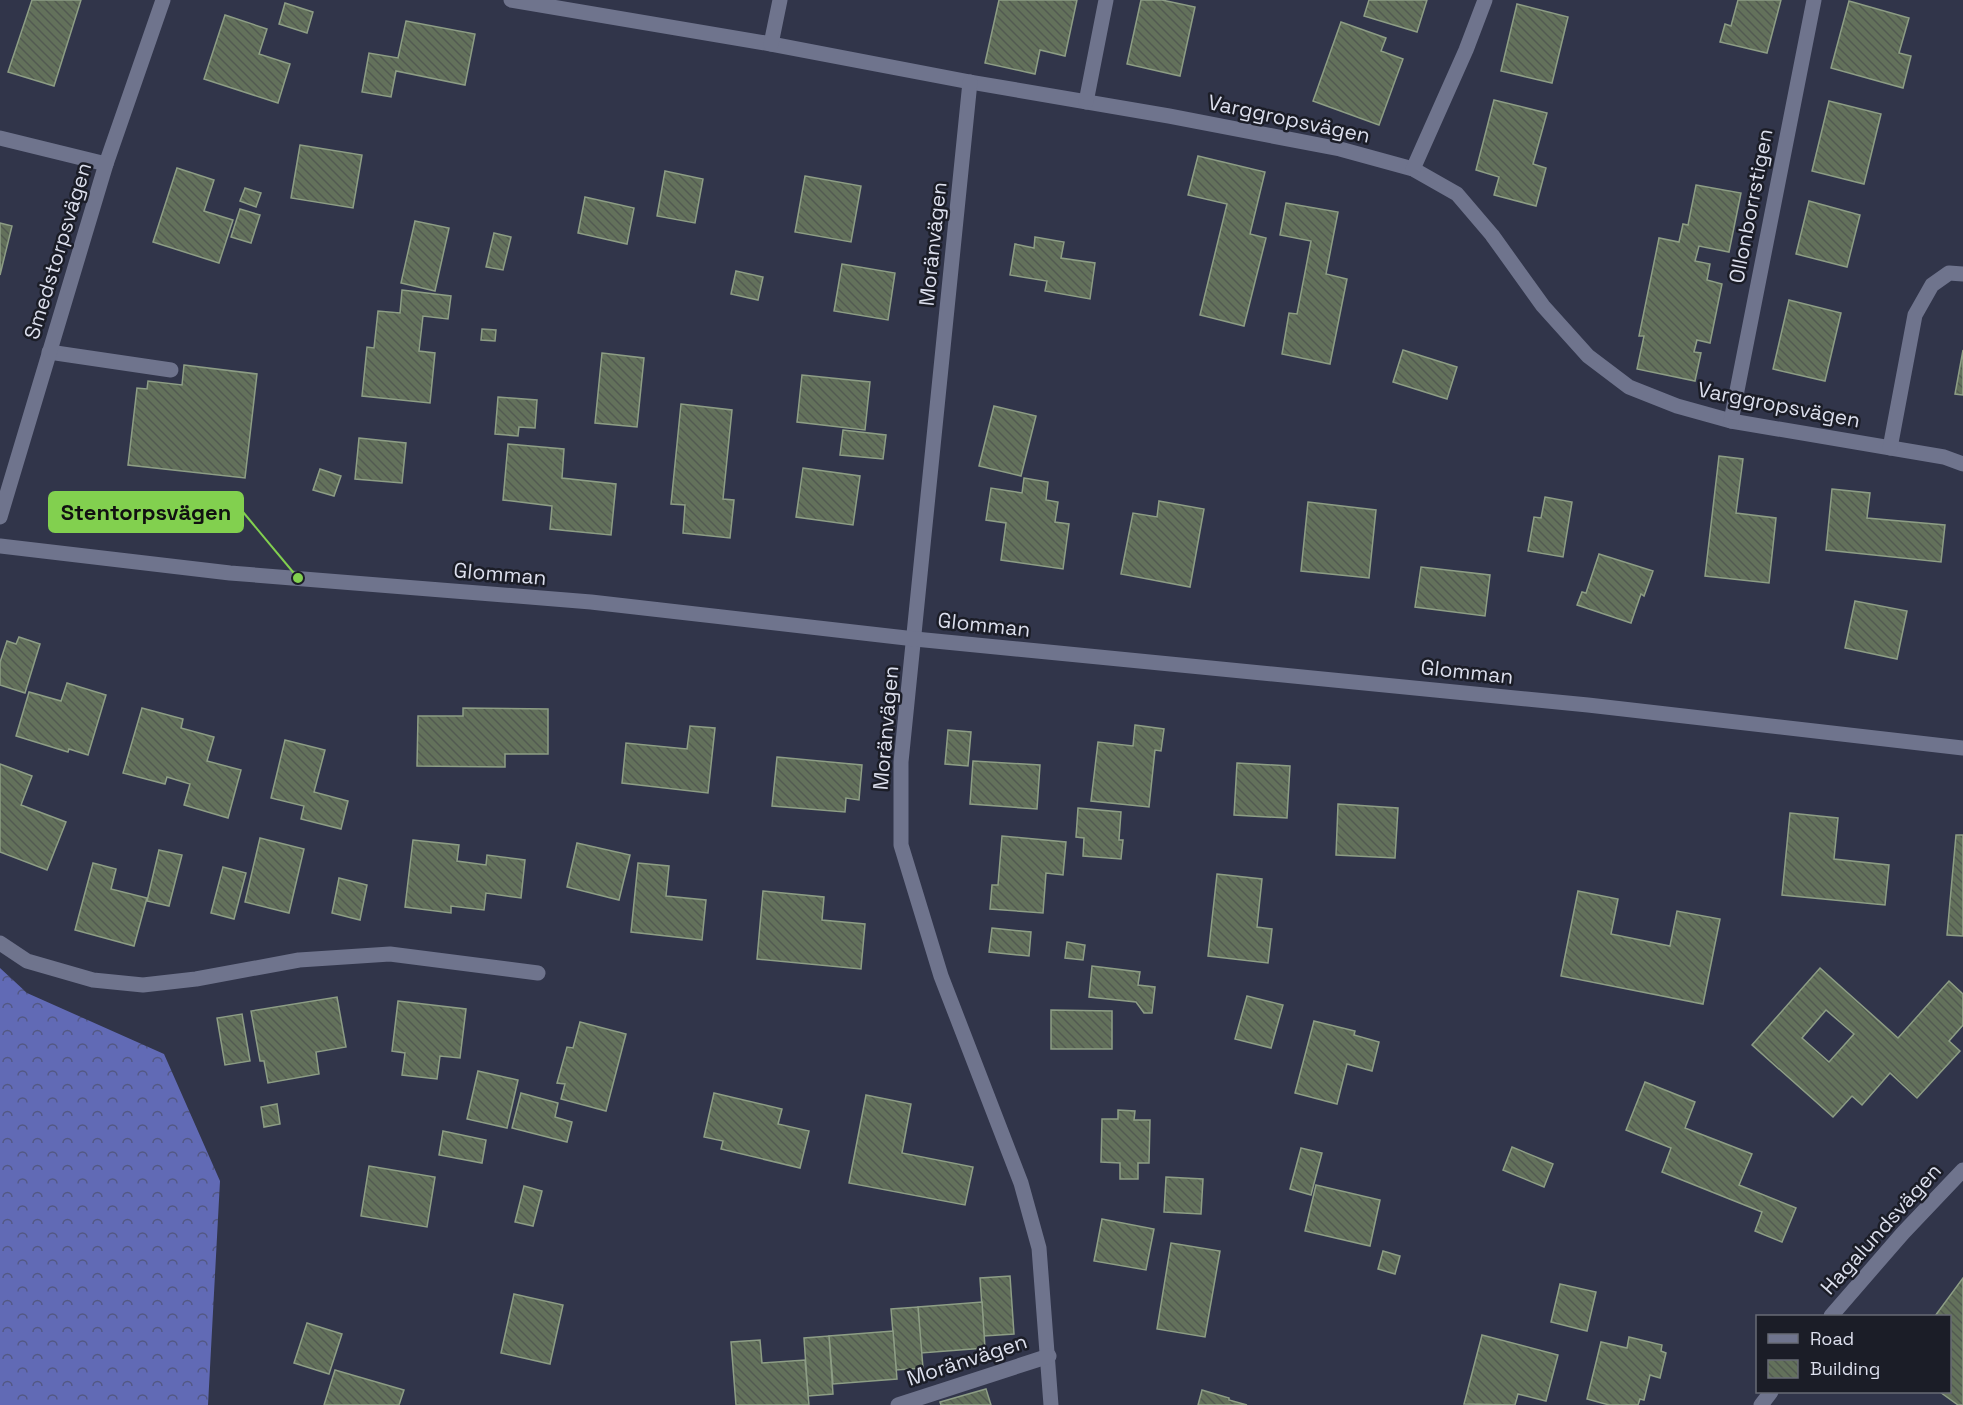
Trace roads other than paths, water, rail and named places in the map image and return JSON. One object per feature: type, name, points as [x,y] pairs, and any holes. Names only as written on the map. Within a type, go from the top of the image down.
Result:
[{"type":"street","name":"Smedstorpsvägen","points":[[0,517],[106,164],[163,0]]},
{"type":"street","name":"Varggropsvägen","points":[[511,0],[771,44],[970,82],[1169,116],[1340,149],[1413,169],[1457,194],[1492,235],[1543,306],[1588,356],[1629,387],[1677,406],[1731,421],[1944,457],[1963,464]]},
{"type":"street","points":[[771,44],[780,0]]},
{"type":"street","points":[[1086,102],[1106,0]]},
{"type":"street","points":[[1413,169],[1466,50],[1485,0]]},
{"type":"street","name":"Ollonborrstigen","points":[[1731,421],[1814,0]]},
{"type":"street","name":"Moränvägen","points":[[970,82],[901,762],[901,845],[941,976],[1021,1184],[1039,1248],[1052,1405]]},
{"type":"street","points":[[0,138],[106,164]]},
{"type":"street","points":[[1890,448],[1915,315],[1932,285],[1949,273],[1963,274]]},
{"type":"street","points":[[50,352],[171,370]]},
{"type":"street","name":"Glomman","points":[[0,546],[230,573],[591,602],[915,639],[1588,705],[1963,748]]},
{"type":"street","points":[[0,943],[27,961],[71,974],[93,980],[143,985],[196,979],[299,960],[390,954],[538,973]]},
{"type":"street","name":"Hagalundsvägen","points":[[1833,1315],[1903,1233],[1963,1170]]},
{"type":"street","name":"Moränvägen","points":[[898,1405],[1049,1356]]},
{"type":"street","points":[[1761,1405],[1770,1393]]},
{"type":"place","name":"Stentorpsvägen","points":[[298,578]]}]
